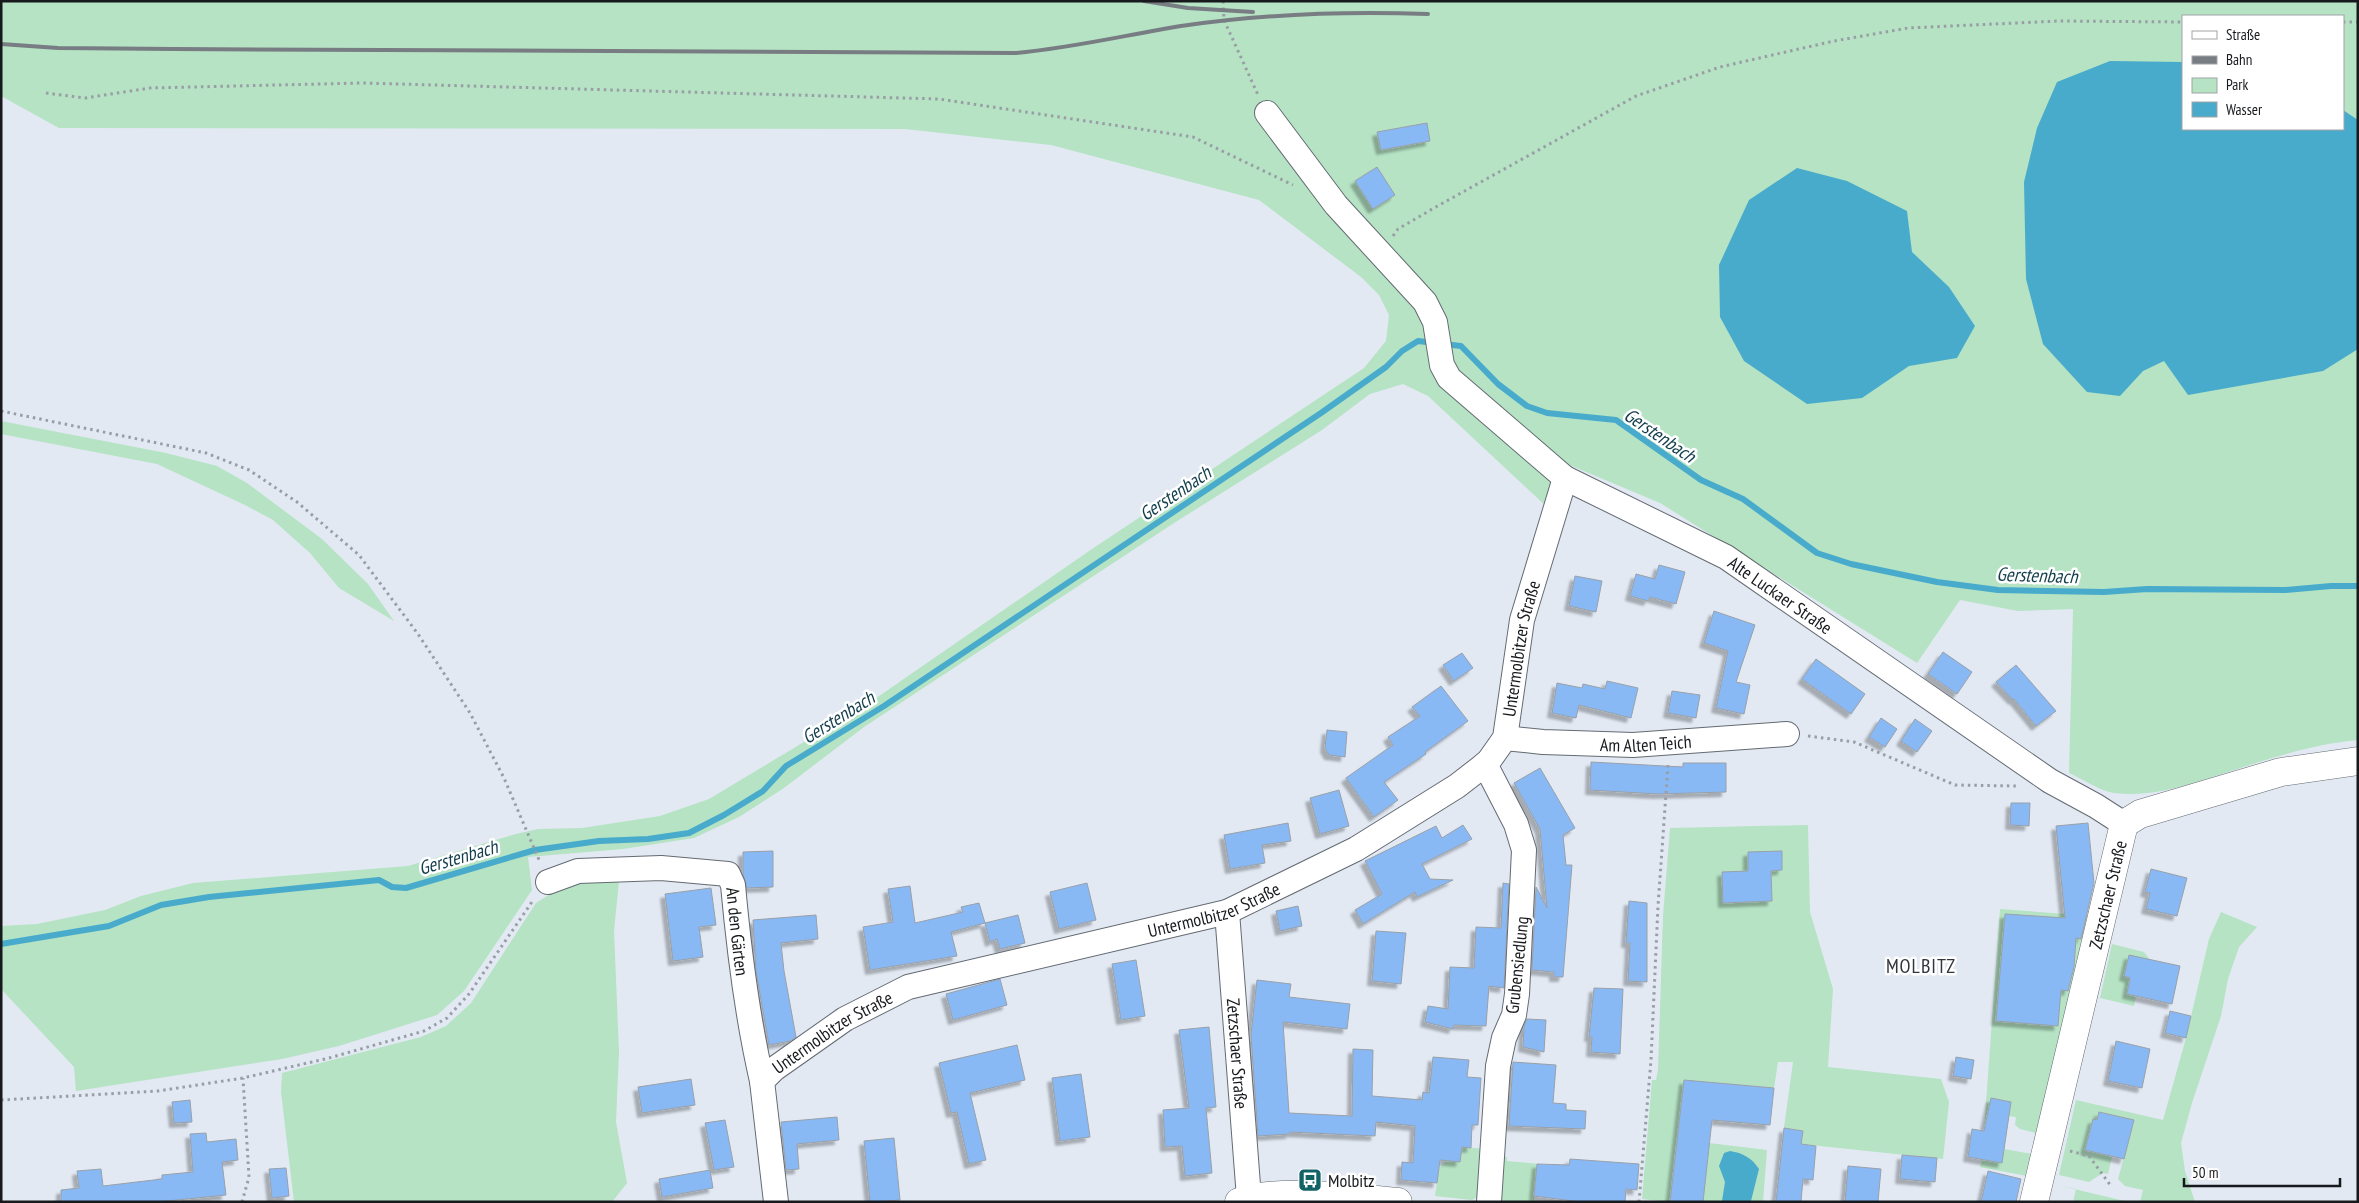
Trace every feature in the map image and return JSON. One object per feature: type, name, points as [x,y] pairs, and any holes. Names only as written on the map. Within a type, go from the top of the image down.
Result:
[{"type":"street","points":[[1267,113],[1336,206],[1380,255]]},
{"type":"street","name":"Alte Luckaer Straße","points":[[1380,255],[1425,302],[1435,322],[1442,365],[1448,378],[1464,394],[1565,478],[1726,557],[2050,781],[2124,824]]},
{"type":"street","name":"Untermolbitzer Straße","points":[[776,1202],[762,1081],[774,1069],[845,1019],[908,988],[1227,912],[1356,849],[1457,786],[1485,764],[1505,738],[1522,620],[1565,478]]},
{"type":"street","name":"Am Alten Teich","points":[[1505,738],[1632,745],[1787,734]]},
{"type":"street","name":"Zetzschaer Straße","points":[[2034,1202],[2124,824],[2140,814],[2281,772],[2358,761]]},
{"type":"street","name":"Grubensiedlung","points":[[1485,764],[1513,816],[1524,850],[1517,994],[1514,1015],[1504,1038],[1498,1066],[1489,1202]]},
{"type":"street","name":"An den Gärten","points":[[544,873],[661,868],[728,874],[733,885],[748,1017],[762,1081]]},
{"type":"street","name":"Zetzschaer Straße","points":[[1227,912],[1244,1200],[1310,1195],[1398,1202]]},
{"type":"path","points":[[1223,1],[1224,20],[1267,113]]},
{"type":"path","points":[[1380,255],[1398,229],[1628,100],[1720,67],[1834,40],[1908,28],[2059,21],[2182,22]]},
{"type":"path","points":[[2344,22],[2358,22]]},
{"type":"path","points":[[46,93],[85,98],[150,88],[362,83],[939,99],[1193,137],[1300,188]]},
{"type":"path","points":[[1,411],[206,453],[249,470],[297,502],[358,555],[418,634],[470,713],[504,778],[544,873],[526,909],[486,971],[447,1018],[424,1030],[329,1058],[243,1078],[149,1091],[1,1100]]},
{"type":"path","points":[[1787,734],[1854,742],[1955,785],[2020,786],[2050,781]]},
{"type":"path","points":[[1639,1202],[1651,1060],[1658,906],[1668,756],[1666,742]]},
{"type":"path","points":[[242,1202],[249,1177],[243,1078]]},
{"type":"path","points":[[2047,1146],[2088,1156],[2111,1186]]},
{"type":"green space","points":[[1,1],[2358,1],[2358,740],[2323,745],[2289,753],[2196,782],[2155,792],[2128,794],[2103,790],[2069,773],[2073,609],[2018,611],[1960,600],[1917,663],[1660,503],[1572,466],[1548,508],[1428,396],[1403,384],[1370,394],[1322,430],[1174,523],[864,727],[784,788],[739,817],[694,838],[623,849],[528,857],[532,890],[464,991],[437,1015],[339,1046],[282,1059],[76,1091],[74,1067],[1,989],[1,926],[37,924],[105,910],[141,896],[193,883],[408,866],[538,829],[582,828],[660,816],[709,799],[869,703],[1092,549],[1364,368],[1386,341],[1389,315],[1379,295],[1361,277],[1259,200],[1051,145],[905,129],[59,128],[1,96]]},
{"type":"green space","points":[[1,421],[166,453],[217,466],[247,483],[322,539],[368,584],[394,621],[339,588],[310,553],[273,520],[245,505],[157,464],[1,434]]},
{"type":"green space","points":[[1808,825],[1810,912],[1833,989],[1828,1067],[1941,1079],[1949,1102],[1943,1159],[1782,1142],[1793,1062],[1778,1062],[1774,1088],[1684,1080],[1680,1144],[1676,1144],[1670,1202],[1642,1199],[1652,1080],[1656,1080],[1658,1070],[1663,916],[1670,828]]},
{"type":"green space","points":[[619,881],[614,931],[619,1052],[616,1122],[627,1183],[612,1202],[294,1202],[281,1092],[282,1073],[421,1037],[446,1026],[471,1003],[536,903],[555,891],[575,884]]},
{"type":"green space","points":[[2000,909],[2091,916],[2036,1133],[2020,1129],[2015,1125],[2016,1117],[1987,1113],[1984,1131]]},
{"type":"green space","points":[[2221,912],[2257,927],[2239,947],[2228,979],[2221,1016],[2192,1103],[2181,1143],[2185,1171],[2195,1202],[2140,1202],[2143,1190],[2125,1186],[2118,1179],[2134,1121],[2100,1112],[2085,1149],[2112,1157],[2108,1174],[2103,1173],[2089,1182],[2059,1175],[2076,1100],[2163,1120],[2186,1038],[2209,939]]},
{"type":"green space","points":[[2112,944],[2144,952],[2150,960],[2124,976],[2130,978],[2127,994],[2136,997],[2134,1006],[2100,998]]},
{"type":"green space","points":[[1709,1143],[1767,1150],[1763,1202],[1703,1202]]},
{"type":"green space","points":[[1462,1147],[1486,1149],[1482,1194],[1472,1200],[1435,1196],[1439,1168],[1447,1160],[1460,1161]]},
{"type":"green space","points":[[2004,1149],[2032,1154],[2027,1176],[1980,1167],[1982,1160],[2002,1163]]},
{"type":"green space","points":[[1499,1156],[1507,1157],[1507,1161],[1539,1164],[1534,1202],[1501,1202],[1496,1196]]},
{"type":"green space","points":[[2076,1189],[2129,1202],[2073,1202]]},
{"type":"water","points":[[2110,61],[2182,62],[2182,130],[2344,130],[2344,111],[2358,120],[2358,349],[2323,371],[2188,395],[2164,361],[2143,371],[2120,396],[2087,392],[2043,344],[2026,279],[2024,182],[2037,128],[2057,82]]},
{"type":"water","points":[[1797,168],[1847,181],[1907,211],[1912,252],[1949,287],[1975,326],[1957,358],[1909,366],[1862,398],[1807,404],[1744,361],[1720,317],[1719,265],[1749,200]]},
{"type":"water","points":[[1730,1151],[1747,1157],[1759,1169],[1751,1201],[1722,1201],[1725,1182],[1719,1166],[1724,1153]]},
{"type":"building","points":[[1427,123],[1430,141],[1381,150],[1377,132]]},
{"type":"building","points":[[1377,167],[1395,195],[1373,209],[1355,181]]},
{"type":"building","points":[[1659,565],[1685,572],[1676,604],[1650,597],[1648,601],[1630,596],[1636,574],[1655,579]]},
{"type":"building","points":[[1575,576],[1602,581],[1596,612],[1569,606]]},
{"type":"building","points":[[1714,611],[1755,625],[1736,682],[1750,685],[1744,714],[1716,708],[1728,651],[1704,643]]},
{"type":"building","points":[[1943,652],[1972,672],[1957,694],[1928,674]]},
{"type":"building","points":[[1462,653],[1473,668],[1454,681],[1443,665]]},
{"type":"building","points":[[1816,659],[1865,694],[1851,714],[1802,679]]},
{"type":"building","points":[[2016,665],[2056,711],[2036,726],[2014,699],[1996,682]]},
{"type":"building","points":[[1607,681],[1638,688],[1631,718],[1579,705],[1576,718],[1552,713],[1557,683],[1582,688],[1583,684],[1605,689]]},
{"type":"building","points":[[1441,686],[1468,721],[1425,752],[1426,754],[1384,782],[1398,800],[1374,817],[1346,778],[1393,745],[1388,737],[1420,716],[1412,707]]},
{"type":"building","points":[[1672,691],[1700,695],[1696,718],[1668,713]]},
{"type":"building","points":[[1881,718],[1897,729],[1885,747],[1869,737]]},
{"type":"building","points":[[1915,719],[1932,731],[1917,752],[1901,741]]},
{"type":"building","points":[[1327,730],[1347,732],[1345,757],[1329,755],[1325,748]]},
{"type":"building","points":[[1591,762],[1683,767],[1683,763],[1726,763],[1726,792],[1657,794],[1590,790]]},
{"type":"building","points":[[1540,768],[1575,828],[1563,835],[1566,865],[1572,865],[1563,977],[1554,977],[1554,972],[1532,970],[1536,887],[1547,908],[1540,829],[1514,783]]},
{"type":"building","points":[[1339,790],[1349,826],[1320,834],[1310,798]]},
{"type":"building","points":[[2011,803],[2030,803],[2029,826],[2010,825]]},
{"type":"building","points":[[1288,823],[1291,841],[1262,845],[1265,863],[1230,869],[1224,835]]},
{"type":"building","points":[[2088,823],[2094,883],[2081,939],[2076,938],[2074,967],[2068,991],[2061,990],[2058,1026],[1996,1021],[2005,914],[2065,918],[2056,826]]},
{"type":"building","points":[[1463,825],[1472,839],[1422,864],[1430,879],[1453,880],[1417,897],[1415,892],[1363,924],[1355,910],[1382,894],[1365,861],[1436,826],[1442,838]]},
{"type":"building","points":[[773,851],[773,887],[747,888],[743,874],[743,852]]},
{"type":"building","points":[[1782,851],[1782,870],[1771,871],[1772,901],[1723,903],[1722,872],[1748,871],[1748,852]]},
{"type":"building","points":[[2151,869],[2187,878],[2177,916],[2146,909],[2150,893],[2145,892]]},
{"type":"building","points":[[1087,883],[1096,920],[1059,929],[1050,892]]},
{"type":"building","points":[[1503,883],[1509,884],[1504,988],[1489,986],[1486,1026],[1454,1025],[1453,1029],[1425,1022],[1428,1006],[1448,1009],[1450,967],[1474,968],[1476,927],[1501,928]]},
{"type":"building","points":[[910,886],[915,923],[963,912],[961,907],[979,903],[985,923],[951,932],[957,956],[870,970],[863,927],[893,922],[888,889]]},
{"type":"building","points":[[711,888],[716,925],[699,927],[703,957],[673,961],[665,894]]},
{"type":"building","points":[[1629,901],[1647,903],[1647,982],[1628,981],[1630,943],[1626,943]]},
{"type":"building","points":[[1298,906],[1302,926],[1280,931],[1276,911]]},
{"type":"building","points":[[816,915],[818,939],[781,943],[796,1037],[790,1041],[769,1045],[756,971],[753,920]]},
{"type":"building","points":[[1018,915],[1025,943],[1000,949],[997,939],[990,942],[985,923]]},
{"type":"building","points":[[1376,931],[1406,933],[1401,984],[1372,981]]},
{"type":"building","points":[[2129,955],[2180,966],[2172,1004],[2127,994],[2130,978],[2124,976]]},
{"type":"building","points":[[1136,960],[1145,1016],[1121,1020],[1112,964]]},
{"type":"building","points":[[1000,979],[1007,1005],[953,1020],[946,994]]},
{"type":"building","points":[[1257,980],[1291,984],[1289,997],[1350,1004],[1347,1029],[1283,1022],[1289,1113],[1352,1116],[1353,1049],[1373,1050],[1372,1096],[1422,1100],[1423,1092],[1429,1093],[1433,1057],[1469,1060],[1467,1077],[1481,1078],[1478,1125],[1472,1125],[1471,1148],[1462,1147],[1460,1162],[1440,1160],[1437,1183],[1401,1180],[1402,1162],[1413,1163],[1415,1126],[1376,1122],[1375,1136],[1290,1132],[1290,1134],[1258,1136],[1251,1035]]},
{"type":"building","points":[[1594,988],[1623,989],[1620,1054],[1591,1052],[1592,1037],[1589,1037]]},
{"type":"building","points":[[2170,1011],[2191,1016],[2186,1038],[2165,1033]]},
{"type":"building","points":[[1527,1019],[1546,1020],[1544,1052],[1523,1047],[1524,1026]]},
{"type":"building","points":[[1209,1027],[1216,1107],[1206,1108],[1212,1173],[1185,1176],[1182,1146],[1165,1147],[1163,1110],[1189,1108],[1179,1030]]},
{"type":"building","points":[[2116,1041],[2150,1049],[2142,1088],[2108,1081]]},
{"type":"building","points":[[1017,1045],[1025,1080],[970,1093],[986,1160],[969,1164],[957,1112],[951,1113],[939,1063]]},
{"type":"building","points":[[1956,1057],[1974,1060],[1971,1079],[1953,1076]]},
{"type":"building","points":[[1513,1062],[1556,1065],[1553,1103],[1566,1104],[1566,1110],[1586,1111],[1585,1129],[1509,1126]]},
{"type":"building","points":[[1081,1074],[1090,1137],[1060,1141],[1052,1078]]},
{"type":"building","points":[[691,1079],[695,1105],[642,1113],[638,1087]]},
{"type":"building","points":[[1684,1080],[1774,1088],[1770,1125],[1712,1120],[1703,1202],[1670,1202]]},
{"type":"building","points":[[1991,1098],[2011,1102],[2002,1163],[1968,1157],[1972,1129],[1984,1131]]},
{"type":"building","points":[[190,1100],[192,1122],[174,1123],[172,1102]]},
{"type":"building","points":[[2099,1112],[2134,1120],[2124,1159],[2085,1150],[2093,1119],[2097,1120]]},
{"type":"building","points":[[837,1117],[839,1140],[797,1144],[799,1169],[786,1170],[781,1122]]},
{"type":"building","points":[[725,1120],[734,1167],[714,1170],[705,1123]]},
{"type":"building","points":[[1784,1128],[1803,1131],[1801,1144],[1816,1146],[1813,1180],[1803,1179],[1801,1202],[1776,1202]]},
{"type":"building","points":[[206,1133],[207,1142],[236,1139],[238,1160],[222,1162],[226,1195],[157,1202],[61,1202],[61,1190],[79,1188],[77,1171],[101,1169],[103,1186],[162,1179],[162,1175],[193,1172],[190,1134]]},
{"type":"building","points":[[894,1138],[900,1200],[870,1202],[864,1141]]},
{"type":"building","points":[[1902,1155],[1937,1158],[1935,1182],[1900,1179]]},
{"type":"building","points":[[1570,1159],[1639,1164],[1637,1190],[1626,1189],[1625,1202],[1581,1202],[1534,1196],[1537,1164],[1569,1165]]},
{"type":"building","points":[[1848,1166],[1881,1169],[1878,1202],[1845,1202]]},
{"type":"building","points":[[286,1168],[289,1196],[272,1198],[269,1169]]},
{"type":"building","points":[[710,1170],[713,1188],[662,1197],[659,1179]]},
{"type":"building","points":[[1988,1171],[2021,1179],[2016,1202],[1981,1202]]},
{"type":"waterway","name":"Gerstenbach","points":[[1,944],[109,926],[161,905],[209,897],[379,880],[392,887],[406,888],[535,850],[599,841],[648,839],[689,833],[724,815],[763,791],[786,766],[884,706],[1321,413],[1386,367],[1402,351],[1418,341],[1461,346],[1498,384],[1527,406],[1547,413],[1616,420],[1701,480],[1743,499],[1817,553],[1851,564],[1937,582],[1998,590],[2104,592],[2147,589],[2285,590],[2358,586]]},
{"type":"railway","points":[[1144,1],[1188,8],[1253,12]]},
{"type":"railway","points":[[1,44],[58,48],[1016,53],[1078,45],[1181,26],[1273,16],[1335,13],[1428,14]]},
{"type":"place","name":"Molbitz","points":[[1310,1180]]},
{"type":"district","name":"MOLBITZ","points":[[1921,966]]}]
